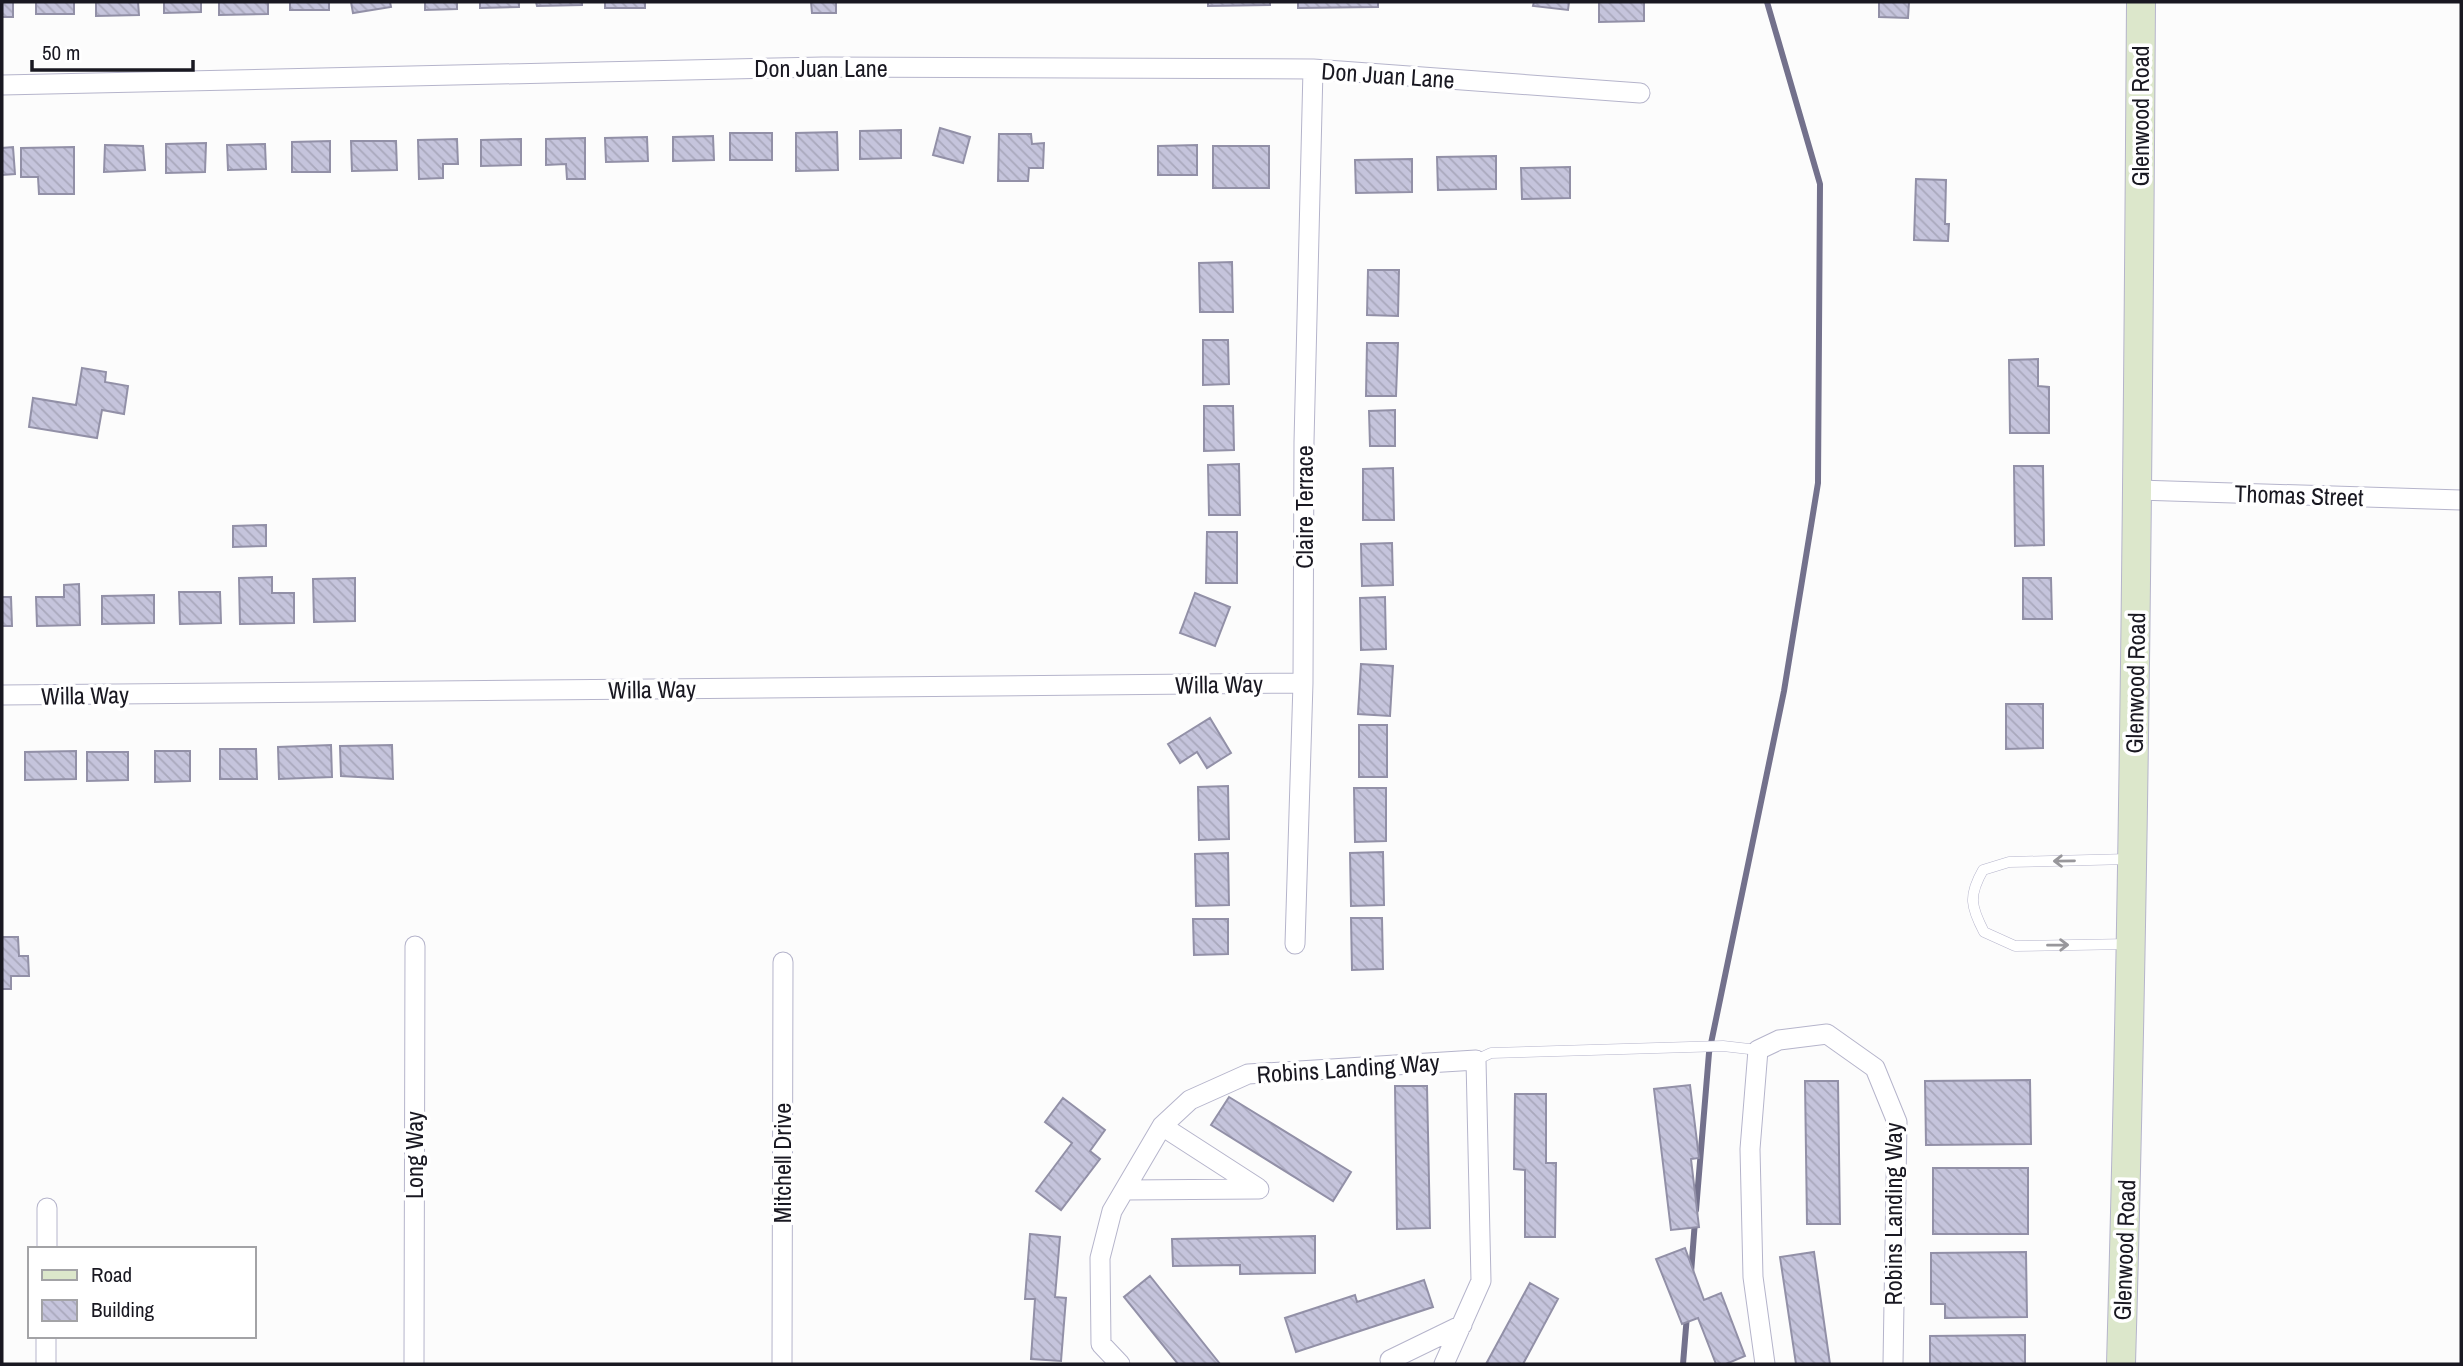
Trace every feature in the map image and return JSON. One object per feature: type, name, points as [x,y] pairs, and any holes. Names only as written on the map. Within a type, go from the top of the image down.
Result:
[{"type":"main road","name":"Glenwood Road","points":[[2121,1364],[2133,859],[2141,2]]},
{"type":"street","name":"Don Juan Lane","points":[[2,85],[822,67],[1313,69],[1640,93]]},
{"type":"street","name":"Claire Terrace","points":[[1295,944],[1303,683],[1304,442],[1313,69]]},
{"type":"street","name":"Thomas Street","points":[[2138,490],[2461,500]]},
{"type":"street","name":"Willa Way","points":[[2,695],[1303,683]]},
{"type":"street","name":"Long Way","points":[[414,1364],[415,946]]},
{"type":"street","name":"Mitchell Drive","points":[[782,1364],[783,962]]},
{"type":"street","name":"Robins Landing Way","points":[[1758,1050],[1779,1040],[1827,1034],[1875,1068],[1897,1122],[1893,1364]]},
{"type":"street","points":[[1758,1050],[1750,1149],[1753,1277],[1765,1364]]},
{"type":"street","name":"Robins Landing Way","points":[[1120,1364],[1101,1344],[1100,1258],[1112,1211],[1162,1126],[1190,1100],[1248,1073],[1476,1060]]},
{"type":"street","points":[[1444,1364],[1480,1281],[1476,1060]]},
{"type":"street","points":[[1125,1190],[1259,1189],[1162,1126]]},
{"type":"street","points":[[47,1208],[47,1247]]},
{"type":"street","points":[[1393,1364],[1390,1360],[1462,1325]]},
{"type":"street","points":[[46,1338],[46,1364]]},
{"type":"lane","points":[[2131,944],[2015,946],[1984,932],[1971,907],[1974,885],[1983,870],[2009,862],[2133,859]]},
{"type":"lane","points":[[1476,1060],[1491,1053],[1723,1046],[1758,1050]]},
{"type":"building","points":[[2,2],[13,2],[13,17],[2,17]]},
{"type":"building","points":[[36,2],[74,2],[74,14],[36,14]]},
{"type":"building","points":[[96,2],[138,2],[139,15],[96,16]]},
{"type":"building","points":[[164,2],[201,2],[201,12],[164,13]]},
{"type":"building","points":[[219,2],[268,2],[268,14],[219,15]]},
{"type":"building","points":[[290,2],[329,2],[329,10],[290,10]]},
{"type":"building","points":[[351,2],[390,2],[391,7],[353,13]]},
{"type":"building","points":[[425,2],[457,2],[457,9],[425,10]]},
{"type":"building","points":[[480,2],[519,2],[519,7],[480,8]]},
{"type":"building","points":[[536,2],[582,2],[582,5],[537,6]]},
{"type":"building","points":[[605,2],[645,2],[645,8],[605,8]]},
{"type":"building","points":[[811,2],[836,2],[836,13],[812,13]]},
{"type":"building","points":[[1208,2],[1270,2],[1270,5],[1208,6]]},
{"type":"building","points":[[1298,2],[1378,2],[1378,7],[1298,8]]},
{"type":"building","points":[[1534,2],[1569,2],[1568,10],[1533,6]]},
{"type":"building","points":[[1599,2],[1644,2],[1644,21],[1599,22]]},
{"type":"building","points":[[1879,2],[1909,2],[1908,18],[1879,17]]},
{"type":"building","points":[[940,128],[970,137],[963,163],[933,155]]},
{"type":"building","points":[[901,130],[901,158],[860,159],[860,131]]},
{"type":"building","points":[[837,132],[838,170],[796,171],[796,133]]},
{"type":"building","points":[[730,133],[772,133],[772,160],[730,160]]},
{"type":"building","points":[[999,134],[1031,134],[1032,144],[1044,143],[1043,168],[1029,168],[1028,181],[998,181]]},
{"type":"building","points":[[713,136],[714,160],[673,161],[673,137]]},
{"type":"building","points":[[647,137],[648,161],[606,162],[605,138]]},
{"type":"building","points":[[585,138],[585,179],[567,179],[566,164],[546,165],[546,139]]},
{"type":"building","points":[[457,139],[458,164],[443,164],[443,178],[419,179],[418,140]]},
{"type":"building","points":[[521,139],[521,165],[481,166],[481,140]]},
{"type":"building","points":[[330,141],[330,172],[292,172],[292,142]]},
{"type":"building","points":[[351,141],[396,141],[397,170],[352,171]]},
{"type":"building","points":[[206,143],[205,172],[166,173],[166,144]]},
{"type":"building","points":[[265,144],[266,169],[228,170],[227,145]]},
{"type":"building","points":[[105,145],[143,146],[145,170],[104,172]]},
{"type":"building","points":[[1197,145],[1197,175],[1158,175],[1158,146]]},
{"type":"building","points":[[1213,146],[1269,146],[1269,188],[1213,188]]},
{"type":"building","points":[[13,147],[15,174],[2,175],[2,148]]},
{"type":"building","points":[[74,147],[74,194],[39,194],[38,177],[21,177],[21,148]]},
{"type":"building","points":[[1496,156],[1496,189],[1438,190],[1437,157]]},
{"type":"building","points":[[1412,159],[1412,192],[1356,193],[1355,160]]},
{"type":"building","points":[[1570,167],[1570,198],[1522,199],[1521,168]]},
{"type":"building","points":[[1916,179],[1946,180],[1945,224],[1949,224],[1948,241],[1914,240]]},
{"type":"building","points":[[1232,262],[1233,312],[1200,312],[1199,263]]},
{"type":"building","points":[[1368,270],[1399,270],[1398,316],[1367,315]]},
{"type":"building","points":[[1203,340],[1228,340],[1229,384],[1203,385]]},
{"type":"building","points":[[1367,343],[1398,343],[1396,396],[1366,396]]},
{"type":"building","points":[[2038,359],[2038,386],[2049,387],[2049,433],[2010,433],[2009,360]]},
{"type":"building","points":[[82,368],[106,372],[105,382],[128,386],[124,414],[102,410],[97,438],[29,427],[33,398],[76,405]]},
{"type":"building","points":[[1204,406],[1233,406],[1234,450],[1204,451]]},
{"type":"building","points":[[1395,410],[1395,446],[1370,446],[1369,411]]},
{"type":"building","points":[[1239,464],[1240,515],[1209,515],[1208,465]]},
{"type":"building","points":[[2014,466],[2043,466],[2044,545],[2015,546]]},
{"type":"building","points":[[1393,468],[1394,520],[1363,520],[1363,469]]},
{"type":"building","points":[[266,525],[266,546],[233,547],[233,526]]},
{"type":"building","points":[[1207,532],[1237,532],[1237,583],[1206,583]]},
{"type":"building","points":[[1392,543],[1393,585],[1362,586],[1361,544]]},
{"type":"building","points":[[272,577],[272,593],[294,593],[294,623],[240,624],[239,578]]},
{"type":"building","points":[[355,578],[355,621],[314,622],[313,579]]},
{"type":"building","points":[[2023,578],[2051,578],[2052,619],[2023,619]]},
{"type":"building","points":[[79,584],[80,625],[37,626],[36,597],[64,597],[64,585]]},
{"type":"building","points":[[179,592],[220,592],[221,623],[180,624]]},
{"type":"building","points":[[1195,593],[1230,607],[1215,646],[1180,633]]},
{"type":"building","points":[[154,595],[154,623],[102,624],[102,596]]},
{"type":"building","points":[[2,597],[11,597],[12,626],[2,626]]},
{"type":"building","points":[[1385,597],[1386,649],[1361,650],[1360,598]]},
{"type":"building","points":[[1361,664],[1393,666],[1390,716],[1358,714]]},
{"type":"building","points":[[2006,704],[2043,704],[2043,748],[2006,749]]},
{"type":"building","points":[[1210,718],[1231,753],[1207,768],[1197,752],[1180,763],[1168,744]]},
{"type":"building","points":[[1359,725],[1387,725],[1387,777],[1359,777]]},
{"type":"building","points":[[331,745],[332,777],[279,779],[278,747]]},
{"type":"building","points":[[392,745],[393,779],[341,776],[340,746]]},
{"type":"building","points":[[220,749],[256,749],[257,779],[220,779]]},
{"type":"building","points":[[76,751],[76,779],[25,780],[25,752]]},
{"type":"building","points":[[155,751],[190,751],[190,781],[155,782]]},
{"type":"building","points":[[87,752],[128,752],[128,780],[87,781]]},
{"type":"building","points":[[1228,786],[1229,839],[1199,840],[1198,787]]},
{"type":"building","points":[[1354,788],[1386,788],[1386,841],[1355,842]]},
{"type":"building","points":[[1383,852],[1384,905],[1351,906],[1350,853]]},
{"type":"building","points":[[1228,853],[1229,905],[1196,906],[1195,854]]},
{"type":"building","points":[[1351,918],[1382,918],[1383,969],[1352,970]]},
{"type":"building","points":[[1193,919],[1228,919],[1228,954],[1194,955]]},
{"type":"building","points":[[2,937],[18,937],[19,956],[28,956],[29,976],[11,976],[11,989],[2,989]]},
{"type":"building","points":[[2030,1080],[2031,1144],[1926,1145],[1925,1081]]},
{"type":"building","points":[[1805,1081],[1838,1081],[1840,1224],[1807,1224]]},
{"type":"building","points":[[1690,1085],[1699,1158],[1691,1159],[1699,1227],[1671,1230],[1654,1089]]},
{"type":"building","points":[[1395,1086],[1427,1086],[1430,1228],[1397,1229]]},
{"type":"building","points":[[1515,1094],[1546,1094],[1546,1163],[1556,1163],[1555,1237],[1525,1237],[1525,1170],[1514,1169]]},
{"type":"building","points":[[1229,1097],[1351,1172],[1333,1201],[1211,1125]]},
{"type":"building","points":[[1063,1098],[1105,1130],[1090,1151],[1100,1159],[1061,1210],[1036,1191],[1072,1143],[1045,1122]]},
{"type":"building","points":[[1933,1168],[2028,1168],[2028,1234],[1933,1234]]},
{"type":"building","points":[[1030,1234],[1060,1237],[1055,1297],[1066,1298],[1061,1361],[1031,1359],[1035,1299],[1025,1299]]},
{"type":"building","points":[[1315,1236],[1315,1273],[1240,1274],[1240,1265],[1173,1266],[1172,1239]]},
{"type":"building","points":[[1685,1248],[1704,1300],[1721,1293],[1745,1356],[1726,1364],[1716,1364],[1698,1318],[1682,1324],[1656,1259]]},
{"type":"building","points":[[1814,1252],[1830,1364],[1796,1364],[1780,1257]]},
{"type":"building","points":[[2026,1252],[2027,1317],[1945,1318],[1945,1304],[1931,1304],[1931,1253]]},
{"type":"building","points":[[1150,1276],[1220,1364],[1178,1364],[1124,1297]]},
{"type":"building","points":[[1424,1280],[1433,1307],[1296,1352],[1285,1318],[1355,1295],[1357,1302]]},
{"type":"building","points":[[1530,1283],[1558,1299],[1523,1364],[1486,1364]]},
{"type":"building","points":[[2025,1335],[2025,1364],[1930,1364],[1930,1336]]},
{"type":"waterway","points":[[1696,1210],[1709,1053],[1784,691],[1818,483],[1820,184],[1767,2]]},
{"type":"waterway","points":[[1691,1273],[1695,1221]]},
{"type":"waterway","points":[[1683,1364],[1687,1315]]}]
